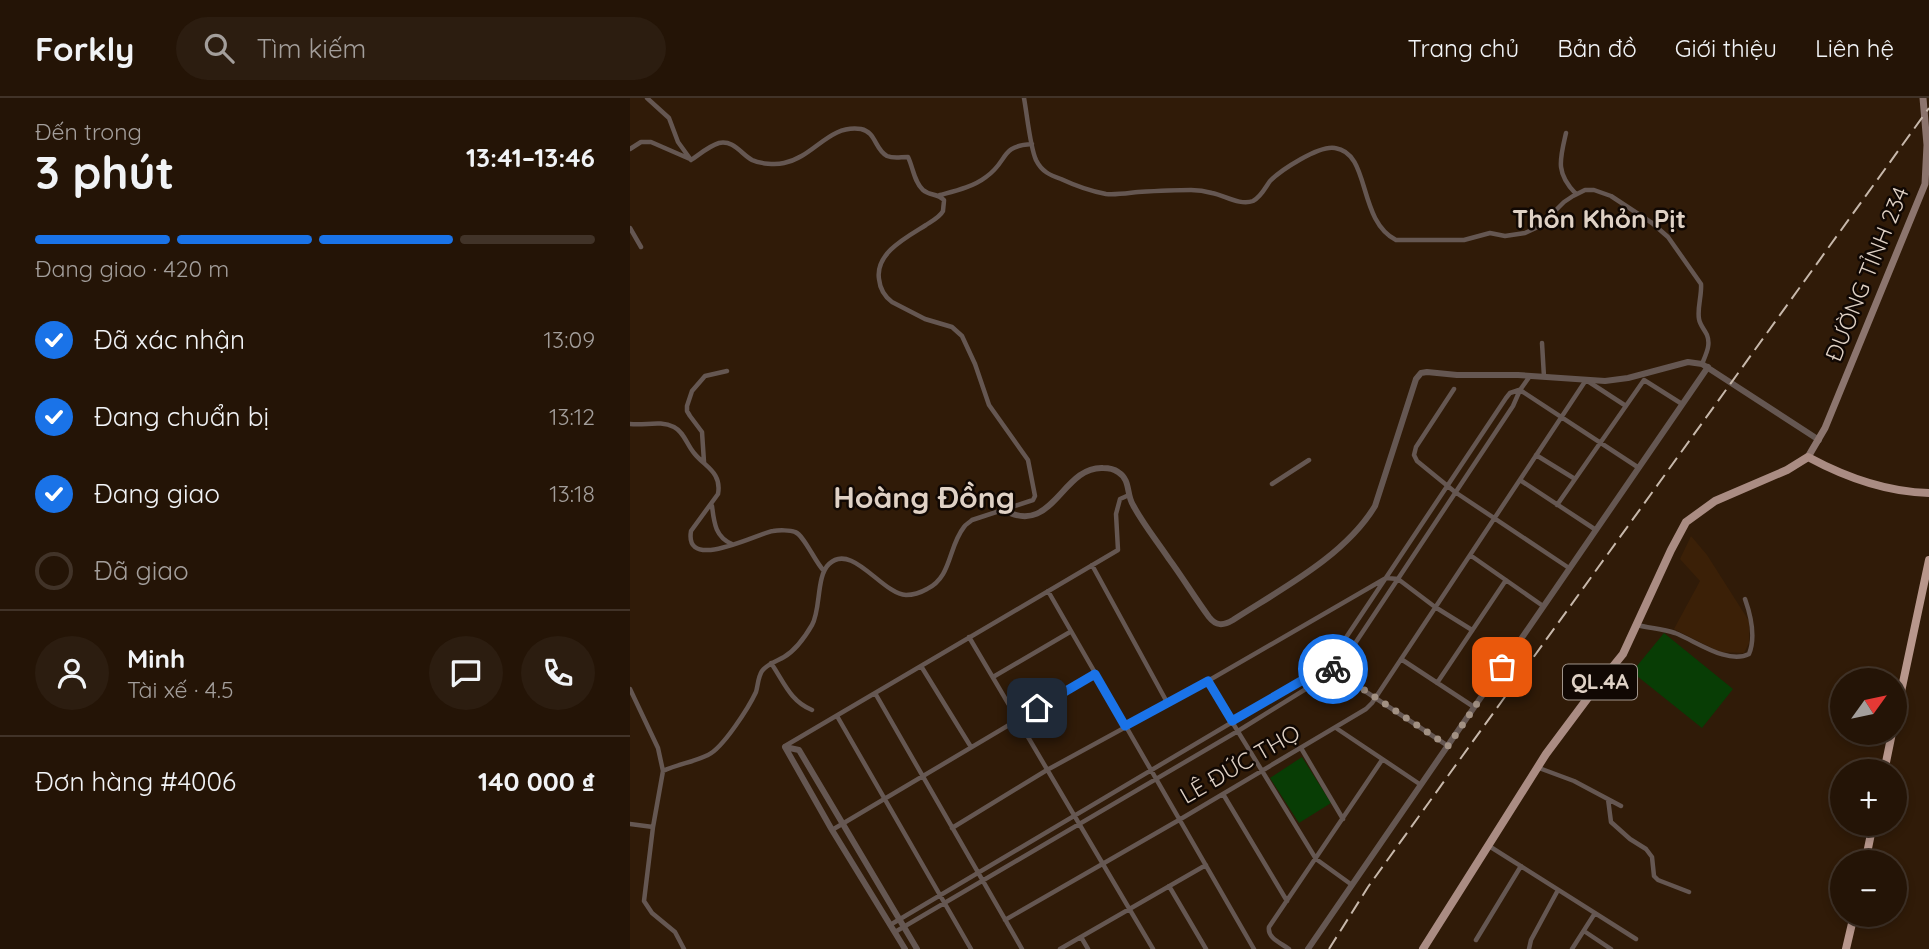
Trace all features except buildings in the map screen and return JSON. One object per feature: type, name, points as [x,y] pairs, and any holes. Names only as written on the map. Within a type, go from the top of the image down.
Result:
[{"type":"highway","points":[[1906,668],[1929,560]]},
{"type":"highway","points":[[1846,949],[1851,927]]},
{"type":"main road","name":"ĐƯỜNG TỈNH 234","points":[[1808,457],[1825,428],[1925,184],[1928,168],[1923,98]]},
{"type":"main road","points":[[1808,457],[1877,486],[1929,493]]},
{"type":"main road","name":"QL.4A","points":[[1423,949],[1566,725],[1623,654],[1686,522],[1715,501],[1787,470],[1808,457]]},
{"type":"street","points":[[647,98],[669,118],[678,142],[691,160]]},
{"type":"street","points":[[1024,98],[1036,160],[1045,172],[1081,188],[1108,194],[1192,190],[1211,192],[1246,202],[1258,198],[1268,183],[1286,167],[1329,147],[1342,149],[1355,162],[1368,205],[1380,226],[1391,237],[1402,241],[1464,240],[1490,233],[1505,236],[1525,233],[1540,226],[1576,194],[1594,190],[1611,196],[1668,237],[1701,284],[1698,316],[1707,337],[1708,351],[1705,365],[1682,404],[1308,949]]},
{"type":"street","points":[[691,160],[709,148],[725,143],[752,160],[786,163],[811,152],[838,130],[865,130],[872,135],[883,153],[897,158],[908,157],[921,189],[939,195],[984,180],[997,169],[1012,148],[1032,145]]},
{"type":"street","points":[[1566,133],[1560,172],[1576,194]]},
{"type":"street","points":[[630,149],[646,141],[691,160]]},
{"type":"street","points":[[663,771],[707,756],[720,747],[755,694],[762,671],[797,646],[814,622],[824,571],[834,560],[847,559],[861,566],[891,591],[914,595],[940,579],[964,527],[972,520],[1033,500],[1035,496],[1028,460],[989,405],[962,336],[952,327],[934,323],[898,306],[887,298],[880,285],[878,269],[885,256],[938,217],[943,210],[944,200],[939,195]]},
{"type":"street","points":[[630,228],[641,247]]},
{"type":"street","points":[[1542,343],[1544,377]]},
{"type":"street","points":[[1002,509],[1018,515],[1037,515],[1074,480],[1096,468],[1108,468],[1118,472],[1126,479],[1131,503],[1209,617],[1218,624],[1226,624],[1322,561],[1354,535],[1368,518],[1375,506],[1416,379],[1421,373],[1605,381],[1628,378],[1688,362],[1705,365],[1818,440]]},
{"type":"street","points":[[704,462],[702,432],[687,411],[687,406],[692,391],[705,376],[727,371]]},
{"type":"street","points":[[895,932],[1238,731],[1335,671],[1530,376]]},
{"type":"street","points":[[1586,380],[1626,407]]},
{"type":"street","name":"LÊ ĐỨC THỌ","points":[[1005,920],[1366,709],[1586,380]]},
{"type":"street","points":[[1557,505],[1644,380],[1682,404]]},
{"type":"street","points":[[1454,388],[1416,447],[1414,455],[1420,465],[1455,492],[1570,568]]},
{"type":"street","points":[[1520,390],[1639,468]]},
{"type":"street","points":[[890,925],[1327,666],[1506,398],[1510,393],[1520,390]]},
{"type":"street","points":[[630,424],[655,423],[675,427],[718,480],[718,494],[691,531],[691,542],[699,550],[735,545],[773,531],[797,532],[824,571]]},
{"type":"street","points":[[1536,456],[1575,479]]},
{"type":"street","points":[[1272,484],[1309,460]]},
{"type":"street","points":[[1520,480],[1596,530]]},
{"type":"street","points":[[785,747],[1118,550],[1116,514],[1120,499],[1129,495]]},
{"type":"street","points":[[712,505],[716,530],[727,543],[735,545]]},
{"type":"street","points":[[1470,555],[1544,606]]},
{"type":"street","points":[[1092,565],[1168,704]]},
{"type":"street","points":[[952,828],[1047,770],[1168,704],[1386,578],[1398,579],[1472,630]]},
{"type":"street","points":[[1437,683],[1506,580]]},
{"type":"street","points":[[1048,591],[1253,946],[1244,949]]},
{"type":"street","points":[[1636,625],[1672,632],[1722,655],[1742,657],[1749,654],[1753,646],[1745,598]]},
{"type":"street","points":[[992,677],[1070,632]]},
{"type":"street","points":[[969,637],[1153,949]]},
{"type":"street","points":[[1401,659],[1474,707]]},
{"type":"street","points":[[771,663],[791,696],[812,710]]},
{"type":"street","points":[[921,666],[971,747]]},
{"type":"street","points":[[1327,666],[1448,746]]},
{"type":"street","points":[[832,830],[1095,674]]},
{"type":"street","points":[[1208,681],[1316,859],[1352,885]]},
{"type":"street","points":[[630,690],[658,748],[663,771],[644,901],[652,913],[676,932],[684,949]]},
{"type":"street","points":[[875,693],[1022,949]]},
{"type":"street","points":[[837,716],[971,949]]},
{"type":"street","points":[[1336,728],[1421,785]]},
{"type":"street","points":[[785,747],[799,750],[916,949]]},
{"type":"street","points":[[785,747],[905,949]]},
{"type":"street","points":[[1301,748],[1343,819]]},
{"type":"street","points":[[1289,949],[1271,937],[1268,930],[1382,760]]},
{"type":"street","points":[[1538,768],[1574,780],[1621,806]]},
{"type":"street","points":[[1223,794],[1287,901]]},
{"type":"street","points":[[1608,799],[1611,822],[1646,849],[1652,857],[1654,876],[1689,892]]},
{"type":"street","points":[[630,824],[653,827]]},
{"type":"street","points":[[1488,846],[1636,939]]},
{"type":"street","points":[[1060,949],[1206,865]]},
{"type":"street","points":[[1476,940],[1521,866]]},
{"type":"street","points":[[1169,886],[1206,949]]},
{"type":"street","points":[[1529,949],[1531,940],[1558,890]]},
{"type":"street","points":[[1572,949],[1595,914]]},
{"type":"street","points":[[1584,931],[1611,949]]},
{"type":"street","points":[[1081,937],[1088,949]]},
{"type":"shaded area","points":[[1691,536],[1707,555],[1749,621],[1749,643],[1744,653],[1720,652],[1674,629],[1700,581],[1680,559]]},
{"type":"green space","points":[[1664,633],[1733,689],[1702,728],[1632,672]]},
{"type":"green space","points":[[1302,757],[1331,803],[1299,823],[1270,778]]},
{"type":"railway","points":[[1329,949],[1368,887],[1929,108]]},
{"type":"way so far","points":[[1333,669],[1448,746],[1502,667]]},
{"type":"district","name":"Thôn Khỏn Pịt","points":[[1599,219]]},
{"type":"district","name":"Hoàng Đồng","points":[[924,498]]},
{"type":"route","points":[[1037,708],[1095,674],[1125,726],[1208,681],[1232,721],[1327,666],[1333,669]]}]
